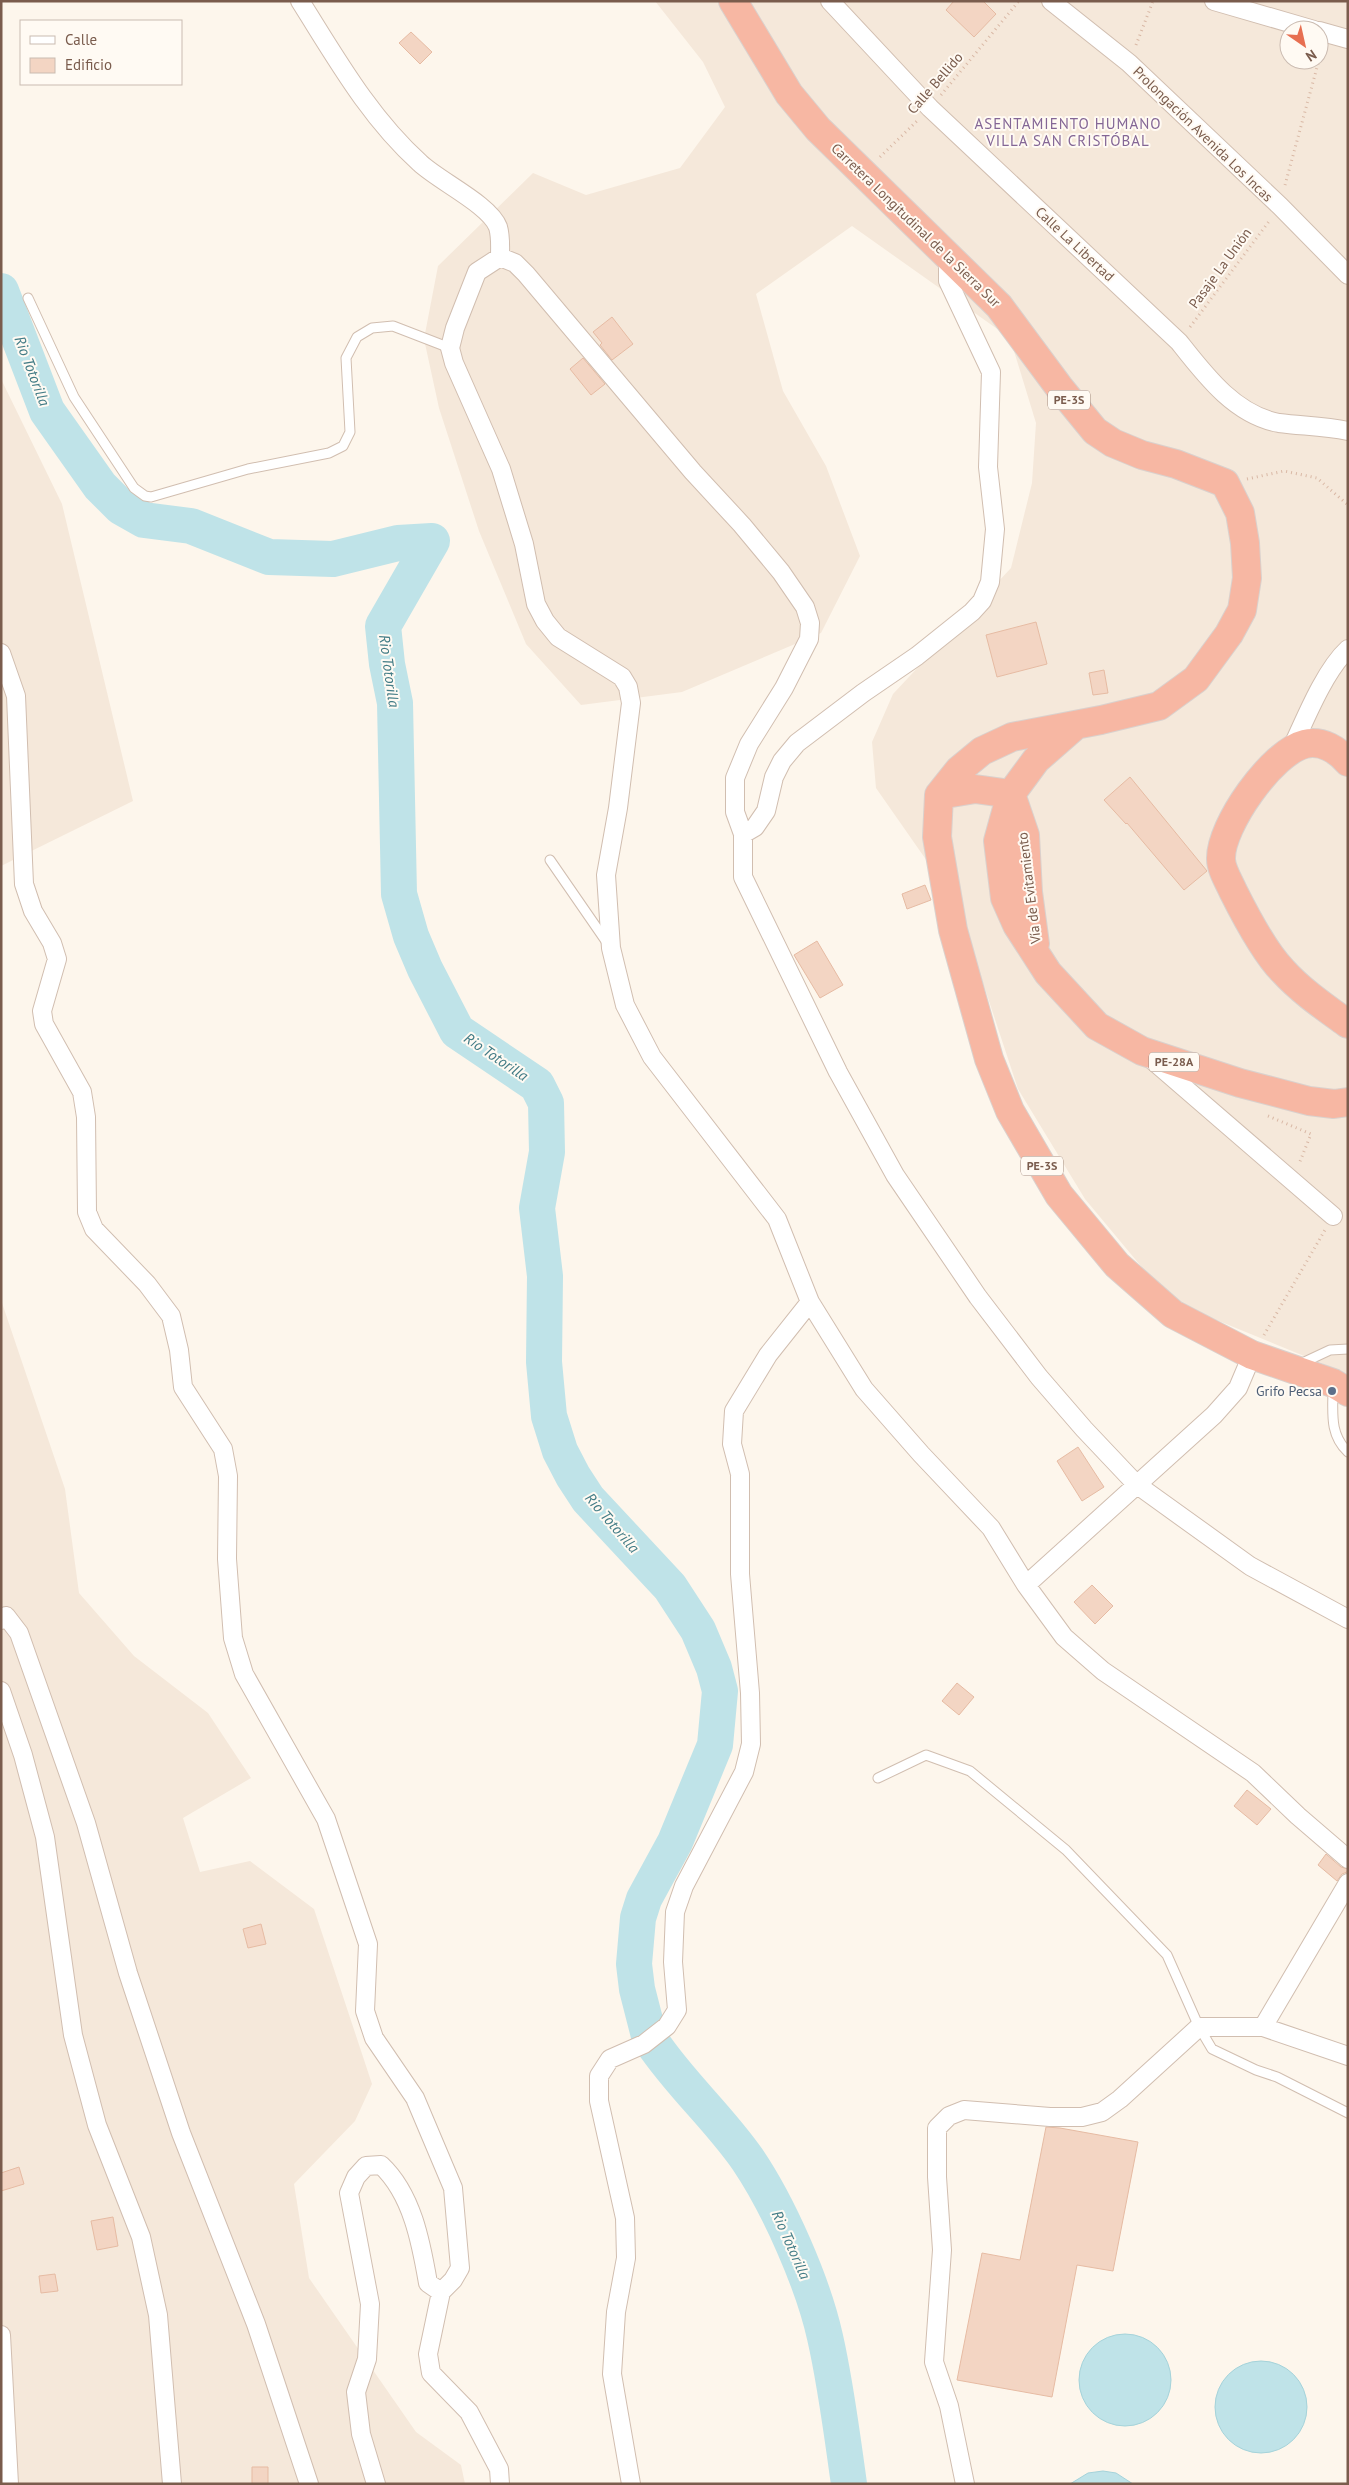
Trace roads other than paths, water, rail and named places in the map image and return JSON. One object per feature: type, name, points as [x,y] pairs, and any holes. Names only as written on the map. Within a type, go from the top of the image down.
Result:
[{"type":"highway","name":"Carretera Longitudinal de la Sierra Sur","points":[[733,1],[788,94],[862,175],[948,255],[999,306],[1059,387],[1095,430],[1113,443],[1142,455],[1176,464],[1225,484],[1240,514],[1245,543],[1246,569],[1242,610],[1230,634],[1196,680],[1158,706],[1077,724]]},
{"type":"highway","points":[[939,795],[975,789],[1010,794],[1036,760],[1077,724]]},
{"type":"highway","points":[[939,795],[959,770],[982,751],[1012,737],[1077,724]]},
{"type":"highway","points":[[1348,762],[1342,754],[1323,744],[1305,744],[1274,763],[1241,806],[1224,838],[1221,860],[1246,917],[1282,971],[1348,1024]]},
{"type":"highway","name":"Vía de Evitamiento","points":[[1010,794],[998,841],[1005,898],[1017,926],[1048,972],[1097,1026],[1142,1051],[1240,1083],[1309,1102],[1334,1104],[1348,1102]]},
{"type":"highway","name":"PE-3S","points":[[939,795],[936,837],[953,930],[989,1059],[1010,1112],[1058,1195],[1116,1265],[1173,1314],[1252,1355],[1291,1368],[1340,1388]]},
{"type":"street","points":[[300,1],[349,81],[382,124],[420,163],[458,192],[482,206],[494,219],[500,239],[500,257]]},
{"type":"street","name":"Calle La Libertad","points":[[830,1],[930,108],[1179,342],[1205,376],[1243,410],[1277,422],[1326,426],[1348,432]]},
{"type":"street","name":"Prolongación Avenida Los Incas","points":[[1051,1],[1129,63],[1280,206],[1348,275]]},
{"type":"street","points":[[1214,1],[1280,20]]},
{"type":"street","points":[[1329,34],[1348,40]]},
{"type":"street","points":[[743,834],[755,827],[766,811],[774,777],[782,761],[798,743],[863,693],[917,656],[972,612],[982,601],[990,582],[996,529],[988,467],[991,372],[948,281],[948,255]]},
{"type":"street","points":[[500,257],[477,272],[455,328],[450,348],[454,363],[501,469],[524,544],[536,604],[545,621],[558,637],[622,677],[628,687],[630,703],[618,808],[606,876],[611,948],[625,1006],[652,1057],[777,1219],[810,1302],[864,1389],[921,1454],[991,1528],[1026,1585],[1064,1637],[1103,1671],[1254,1773],[1298,1816],[1348,1859]]},
{"type":"street","points":[[500,257],[514,263],[526,274],[693,472],[742,525],[781,572],[805,607],[810,623],[809,639],[784,688],[748,744],[735,778],[735,812],[743,834],[743,877],[838,1072],[896,1175],[978,1297],[1039,1378],[1136,1484],[1250,1566],[1348,1619]]},
{"type":"street","points":[[1290,752],[1316,698],[1340,656],[1348,650]]},
{"type":"street","points":[[1,654],[16,696],[24,884],[34,911],[52,943],[57,959],[42,1011],[44,1024],[82,1092],[86,1117],[87,1212],[94,1229],[147,1284],[171,1316],[179,1350],[183,1387],[223,1449],[228,1476],[226,1559],[233,1638],[244,1674],[326,1819],[368,1944],[365,2011],[374,2038],[415,2098],[453,2188],[460,2268],[453,2280],[441,2292],[428,2354],[431,2373],[469,2412],[499,2469],[500,2484]]},
{"type":"street","points":[[1142,1051],[1333,1216]]},
{"type":"street","points":[[631,2484],[612,2374],[616,2312],[626,2258],[625,2218],[599,2101],[599,2076],[610,2060],[644,2044],[667,2026],[677,2010],[674,1962],[675,1912],[684,1886],[744,1772],[751,1744],[750,1693],[740,1574],[740,1474],[732,1444],[734,1411],[768,1355],[810,1302]]},
{"type":"street","points":[[1026,1585],[1214,1415],[1238,1388],[1252,1355]]},
{"type":"street","points":[[3,1614],[19,1633],[86,1822],[128,1973],[181,2133],[256,2324],[309,2484]]},
{"type":"street","points":[[1,1691],[23,1755],[45,1836],[73,2035],[97,2125],[141,2237],[158,2315],[172,2484]]},
{"type":"street","points":[[1262,2027],[1348,1883]]},
{"type":"street","points":[[966,2483],[949,2406],[934,2362],[942,2250],[937,2128],[949,2116],[964,2110],[1050,2117],[1082,2117],[1102,2112],[1120,2099],[1199,2027],[1262,2027],[1348,2056]]},
{"type":"street","points":[[376,2484],[362,2434],[356,2392],[366,2359],[370,2304],[349,2193],[356,2178],[366,2166],[381,2165],[392,2176],[419,2232],[428,2283],[441,2292]]},
{"type":"street","points":[[1,2336],[9,2484]]},
{"type":"lane","points":[[28,298],[74,397],[134,488],[140,493],[151,497],[248,469],[329,453],[343,446],[350,432],[346,358],[357,337],[372,328],[380,325],[393,326],[450,348]]},
{"type":"lane","points":[[550,860],[611,948]]},
{"type":"lane","points":[[1291,1368],[1330,1350],[1348,1349]]},
{"type":"lane","points":[[1340,1388],[1332,1420],[1338,1443],[1348,1452]]},
{"type":"lane","points":[[878,1778],[926,1755],[970,1772],[1066,1850],[1167,1955],[1199,2027],[1212,2049],[1256,2070],[1277,2077],[1348,2113]]},
{"type":"water","points":[[1125,2334],[1143,2337],[1158,2347],[1168,2362],[1171,2380],[1168,2398],[1158,2413],[1143,2423],[1125,2426],[1107,2423],[1092,2413],[1082,2398],[1079,2380],[1082,2362],[1092,2347],[1107,2337]]},
{"type":"water","points":[[1261,2361],[1279,2364],[1294,2374],[1304,2389],[1307,2407],[1304,2425],[1294,2440],[1279,2450],[1261,2453],[1243,2450],[1228,2440],[1218,2425],[1215,2407],[1218,2389],[1228,2374],[1243,2364]]},
{"type":"water","points":[[1103,2471],[1116,2473],[1133,2484],[1070,2484],[1088,2473]]},
{"type":"waterway","name":"Rio Totorilla","points":[[1,291],[47,411],[100,486],[121,507],[144,520],[191,526],[269,557],[333,559],[398,543],[432,541],[383,626],[387,664],[395,703],[399,894],[411,936],[425,969],[457,1031],[537,1085],[546,1103],[547,1152],[537,1208],[545,1276],[544,1362],[549,1416],[560,1451],[588,1499],[670,1587],[698,1630],[714,1668],[720,1691],[715,1745],[675,1842],[644,1899],[638,1918],[634,1964],[637,1989],[649,2036]]},
{"type":"waterway","name":"Rio Totorilla","points":[[652,2042],[748,2160],[771,2199],[794,2246],[804,2269],[825,2337],[836,2392],[849,2484]]},
{"type":"place","name":"Grifo Pecsa","points":[[1332,1391]]},
{"type":"district","name":"ASENTAMIENTO HUMANO VILLA SAN CRISTÓBAL","points":[[1068,132]]}]
